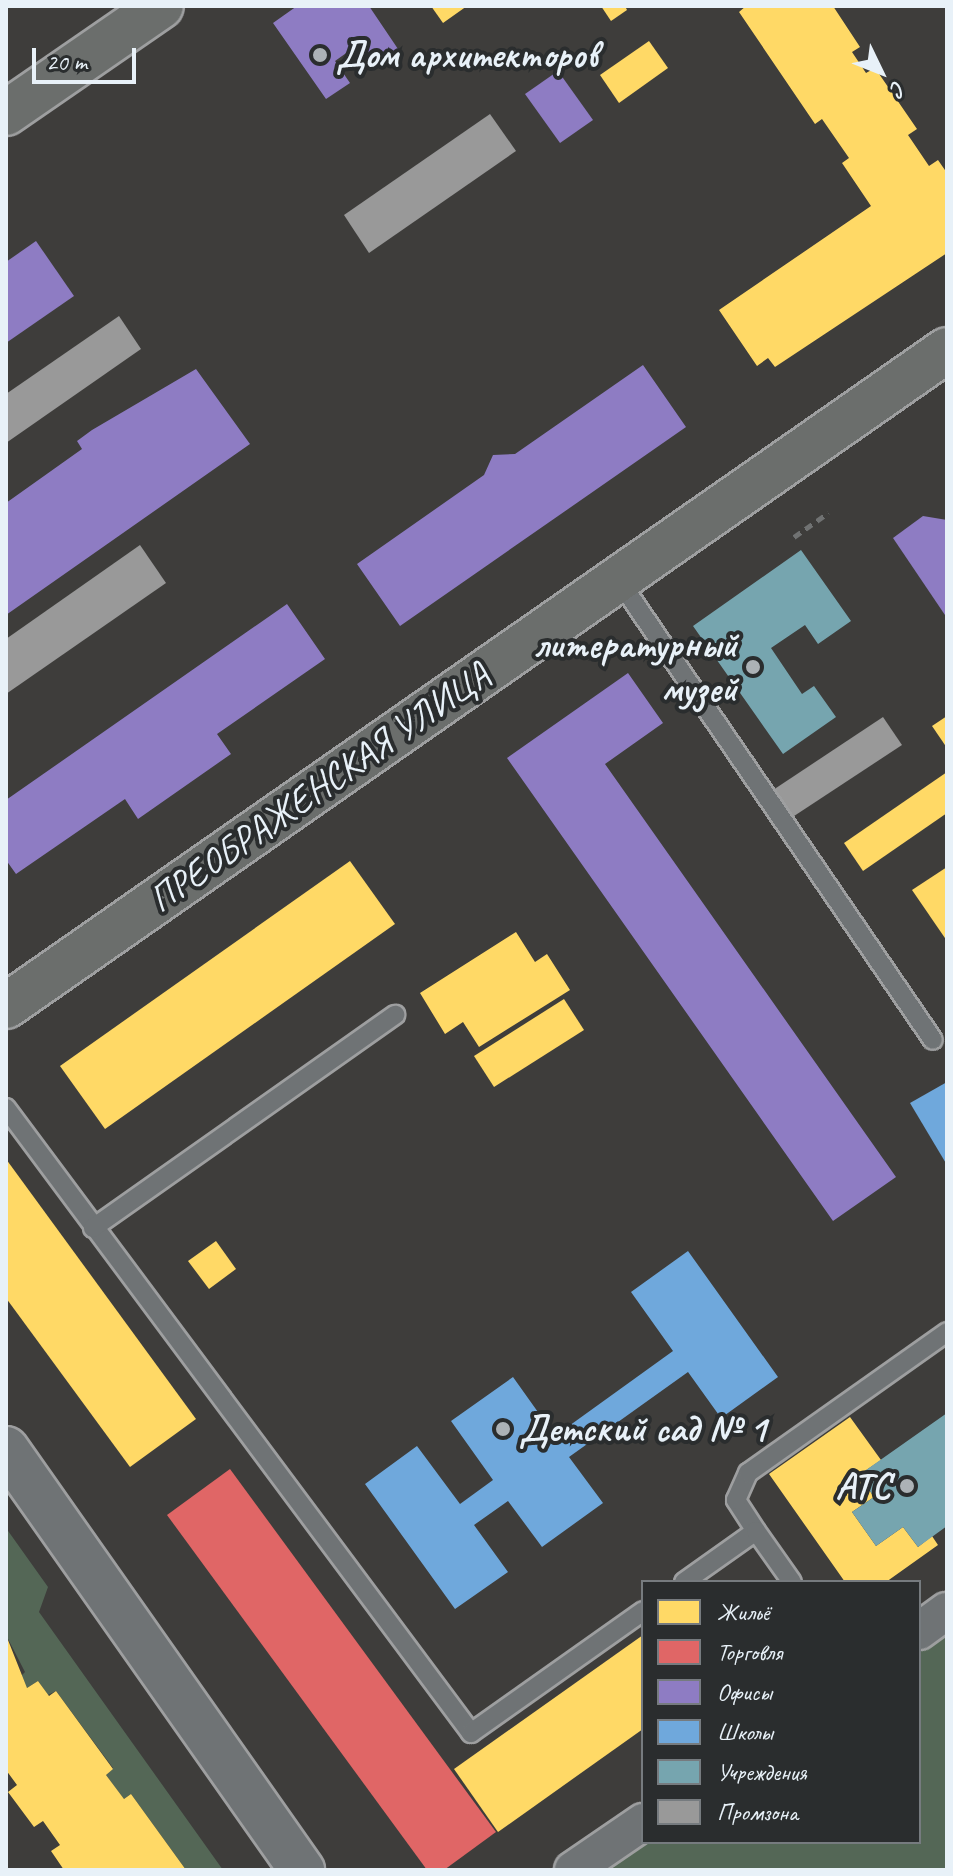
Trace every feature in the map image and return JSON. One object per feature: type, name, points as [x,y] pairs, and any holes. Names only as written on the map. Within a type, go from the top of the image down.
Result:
[{"type":"main road","points":[[6,113],[161,6]]},
{"type":"main road","name":"ПРЕОБРАЖЕНСКАЯ УЛИЦА","points":[[6,1006],[947,350]]},
{"type":"main road","points":[[6,1449],[302,1870]]},
{"type":"street","points":[[921,1630],[947,1611]]},
{"type":"street","points":[[573,1870],[641,1823]]},
{"type":"lane","points":[[618,579],[933,1040]]},
{"type":"lane","points":[[93,1228],[395,1015]]},
{"type":"lane","points":[[6,1108],[471,1733],[641,1612]]},
{"type":"lane","points":[[791,1580],[736,1500],[748,1473],[947,1332]]},
{"type":"lane","points":[[687,1580],[756,1531]]},
{"type":"path","points":[[794,537],[828,513]]},
{"type":"green space","points":[[6,1528],[48,1587],[39,1612],[223,1870],[186,1870],[131,1794],[124,1799],[106,1775],[113,1768],[56,1691],[48,1695],[38,1681],[27,1688],[19,1678],[25,1672],[6,1635]]},
{"type":"green space","points":[[947,1614],[947,1870],[577,1870],[641,1843],[921,1844],[921,1633]]},
{"type":"building: Жильё","points":[[431,6],[467,6],[443,23]]},
{"type":"building: Жильё","points":[[601,6],[625,6],[627,10],[611,21]]},
{"type":"building: Жильё","points":[[746,6],[833,6],[860,47],[852,52],[866,73],[875,68],[917,129],[908,135],[929,166],[938,160],[947,173],[947,253],[775,367],[768,358],[757,366],[719,310],[871,206],[842,163],[849,158],[822,119],[815,124],[739,12]]},
{"type":"building: Жильё","points":[[649,41],[668,68],[619,103],[600,75]]},
{"type":"building: Жильё","points":[[947,716],[947,748],[932,726]]},
{"type":"building: Жильё","points":[[947,772],[947,813],[863,871],[844,843]]},
{"type":"building: Жильё","points":[[350,861],[395,924],[105,1129],[60,1066]]},
{"type":"building: Жильё","points":[[947,867],[947,941],[912,890]]},
{"type":"building: Жильё","points":[[516,932],[535,962],[547,954],[570,990],[479,1047],[463,1022],[445,1034],[420,993]]},
{"type":"building: Жильё","points":[[564,999],[584,1030],[494,1087],[474,1056]]},
{"type":"building: Жильё","points":[[6,1159],[196,1419],[130,1467],[6,1298]]},
{"type":"building: Жильё","points":[[216,1241],[236,1269],[209,1289],[188,1261]]},
{"type":"building: Жильё","points":[[850,1417],[881,1460],[859,1475],[874,1497],[852,1512],[876,1546],[903,1527],[918,1547],[932,1536],[938,1545],[889,1580],[844,1580],[769,1474]]},
{"type":"building: Жильё","points":[[6,1635],[27,1688],[38,1681],[49,1696],[56,1691],[113,1769],[106,1775],[124,1799],[131,1794],[186,1870],[64,1870],[51,1851],[60,1845],[43,1821],[34,1827],[8,1792],[17,1785],[6,1770]]},
{"type":"building: Жильё","points":[[641,1636],[641,1730],[498,1832],[454,1769]]},
{"type":"building: Торговля","points":[[230,1469],[496,1832],[444,1870],[427,1870],[167,1515]]},
{"type":"building: Офисы","name":"Дом архитекторов","points":[[297,6],[369,6],[398,49],[374,66],[359,44],[335,61],[350,83],[326,99],[273,23]]},
{"type":"building: Офисы","points":[[558,71],[593,120],[560,143],[525,94]]},
{"type":"building: Офисы","points":[[36,241],[74,296],[6,343],[6,262]]},
{"type":"building: Офисы","points":[[643,365],[686,427],[400,626],[357,564],[484,475],[493,455],[515,454]]},
{"type":"building: Офисы","points":[[196,369],[250,444],[6,615],[6,503],[82,449],[77,441],[92,430]]},
{"type":"building: Офисы","points":[[923,516],[947,520],[947,618],[893,538]]},
{"type":"building: Офисы","points":[[287,604],[325,659],[217,734],[231,754],[138,819],[125,799],[16,874],[6,860],[6,800]]},
{"type":"building: Офисы","points":[[628,673],[663,723],[605,764],[896,1177],[833,1221],[507,758]]},
{"type":"building: Школы","points":[[947,1082],[947,1165],[910,1103]]},
{"type":"building: Школы","name":"Детский сад № 1","points":[[688,1251],[778,1377],[721,1418],[688,1372],[569,1457],[603,1503],[542,1547],[508,1501],[474,1525],[508,1572],[455,1609],[365,1484],[417,1446],[460,1504],[493,1480],[451,1421],[513,1377],[555,1436],[673,1351],[631,1292]]},
{"type":"building: Учреждения","name":"литературный музей","points":[[801,550],[851,621],[818,644],[805,625],[771,648],[802,694],[814,686],[836,717],[783,754],[693,626]]},
{"type":"building: Учреждения","name":"АТС","points":[[947,1413],[947,1526],[918,1547],[903,1527],[876,1546],[852,1512],[874,1497],[859,1475]]},
{"type":"building: Промзона","points":[[490,114],[516,151],[369,253],[344,215]]},
{"type":"building: Промзона","points":[[119,316],[141,349],[6,443],[6,394]]},
{"type":"building: Промзона","points":[[140,545],[166,583],[6,694],[6,639]]},
{"type":"building: Промзона","points":[[883,717],[902,745],[785,822],[767,794]]},
{"type":"place","name":"Дом архитекторов","points":[[320,55]]},
{"type":"place","name":"литературный музей","points":[[753,667]]},
{"type":"place","name":"Детский сад № 1","points":[[503,1429]]},
{"type":"place","name":"АТС","points":[[907,1486]]}]
